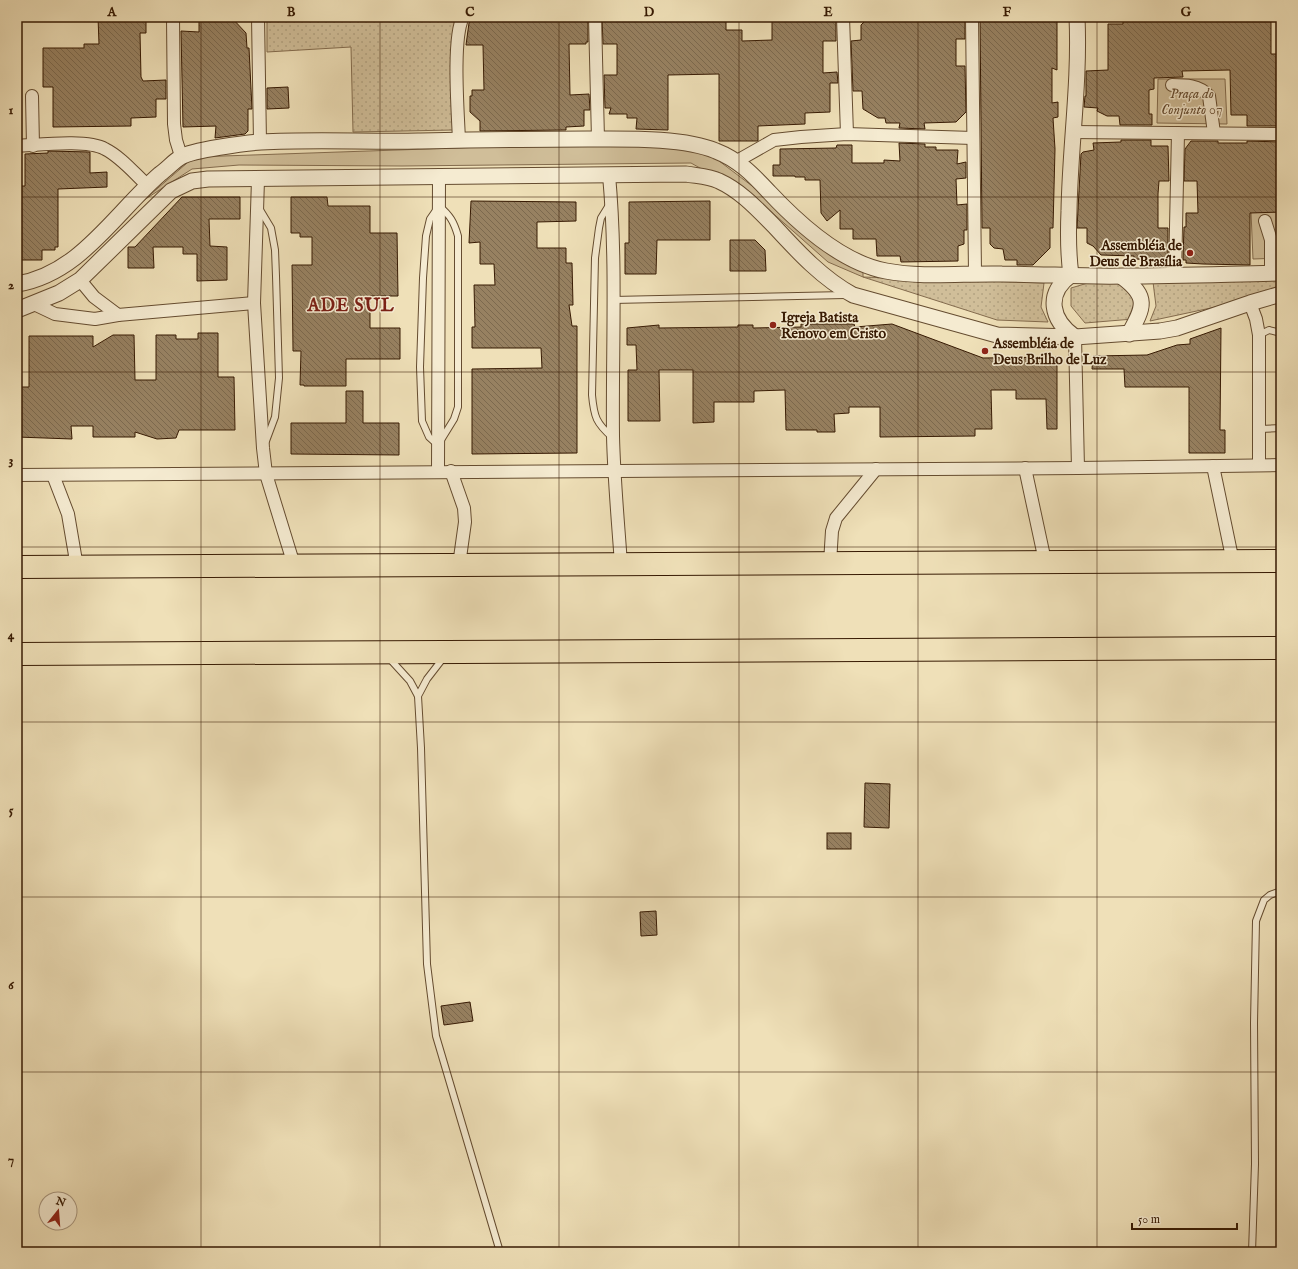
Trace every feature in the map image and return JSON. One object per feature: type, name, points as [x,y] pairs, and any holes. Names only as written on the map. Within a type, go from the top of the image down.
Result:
[{"type":"highway","points":[[17,567],[1281,561]]},
{"type":"highway","points":[[17,654],[1281,648]]},
{"type":"street","points":[[173,17],[174,124],[176,140],[182,156]]},
{"type":"street","points":[[258,17],[260,142]]},
{"type":"street","points":[[459,140],[457,67],[459,33],[463,17]]},
{"type":"street","points":[[595,17],[598,139]]},
{"type":"street","points":[[843,17],[847,134]]},
{"type":"street","points":[[972,17],[975,273]]},
{"type":"street","points":[[1071,275],[1067,251],[1077,52],[1077,17]]},
{"type":"street","points":[[1172,85],[1187,85],[1205,92],[1209,96],[1214,133]]},
{"type":"street","points":[[32,96],[33,146]]},
{"type":"street","points":[[1072,132],[1281,134]]},
{"type":"street","points":[[1175,275],[1178,133]]},
{"type":"street","points":[[737,162],[774,140],[847,134],[973,138]]},
{"type":"street","points":[[17,284],[42,278],[64,266],[107,228],[147,185],[182,156],[198,151],[260,142],[639,139],[703,146],[737,162],[811,231],[848,258],[884,271],[907,274],[975,273],[1122,276],[1276,274],[1271,240],[1265,221]]},
{"type":"street","points":[[17,146],[80,144],[98,146],[114,154],[147,185]]},
{"type":"street","points":[[17,310],[59,293],[80,280],[171,191],[192,181],[208,179],[258,180],[686,174],[717,180],[733,188],[760,212],[818,270],[838,286],[853,295],[997,335],[1075,337],[1129,334],[1177,328],[1250,302],[1281,294]]},
{"type":"street","points":[[609,175],[613,300],[613,438],[621,564]]},
{"type":"street","points":[[438,471],[439,177]]},
{"type":"street","points":[[258,180],[254,303],[263,448],[266,474],[294,565]]},
{"type":"street","points":[[1071,275],[1064,280],[1056,291],[1054,304],[1058,320],[1064,329],[1075,337]]},
{"type":"street","points":[[1122,276],[1138,290],[1142,302],[1141,311],[1129,334]]},
{"type":"street","points":[[80,280],[94,297],[118,315]]},
{"type":"street","points":[[1250,302],[1256,319],[1259,335],[1259,465]]},
{"type":"street","points":[[34,304],[55,314],[95,319],[118,315],[254,303]]},
{"type":"street","points":[[1075,337],[1078,468]]},
{"type":"street","points":[[17,475],[266,474],[438,471],[1078,468],[1281,465]]},
{"type":"street","points":[[1213,466],[1234,562]]},
{"type":"street","points":[[1025,468],[1045,561]]},
{"type":"street","points":[[830,563],[832,531],[836,518],[876,469]]},
{"type":"street","points":[[451,471],[461,495],[465,515],[459,564]]},
{"type":"street","points":[[53,475],[68,514],[77,567]]},
{"type":"lane","points":[[611,202],[600,223],[595,258],[591,380],[593,412],[601,428],[613,438]]},
{"type":"lane","points":[[439,206],[449,215],[455,224],[458,236],[458,407],[454,419],[438,446],[429,437],[422,421],[420,367],[422,278],[426,236],[430,219],[439,206]]},
{"type":"lane","points":[[258,207],[271,228],[275,250],[279,378],[275,417],[263,448]]},
{"type":"lane","points":[[613,300],[853,295]]},
{"type":"lane","points":[[1259,335],[1269,330],[1281,333]]},
{"type":"lane","points":[[1260,429],[1281,428]]},
{"type":"lane","points":[[384,652],[410,681],[418,696],[421,748],[427,964],[436,1036],[500,1252]]},
{"type":"lane","points":[[418,696],[427,679],[448,652]]},
{"type":"lane","points":[[1252,1252],[1255,1164],[1254,1023],[1256,921],[1264,900],[1270,895],[1281,891]]},
{"type":"green space","points":[[267,17],[459,17],[453,130],[353,132],[351,47],[267,52]]},
{"type":"green space","name":"Praça do Conjunto 07","points":[[1158,79],[1225,79],[1227,124],[1157,123]]},
{"type":"green space","points":[[630,142],[702,148],[863,270],[863,277],[828,262],[759,201],[691,163],[402,166],[239,165],[192,169],[144,200],[194,157]]},
{"type":"green space","points":[[1251,212],[1281,212],[1281,258],[1253,259]]},
{"type":"green space","points":[[863,277],[1044,283],[1041,307],[1048,322],[997,320]]},
{"type":"green space","points":[[1281,279],[1281,293],[1150,321],[1156,306],[1153,282]]},
{"type":"green space","points":[[1098,280],[1125,283],[1136,296],[1133,319],[1085,323],[1071,306],[1071,288]]},
{"type":"building","points":[[98,17],[114,17],[114,20],[146,18],[146,33],[140,33],[141,77],[143,81],[166,80],[166,99],[156,99],[156,117],[131,118],[131,126],[53,127],[53,87],[43,87],[43,48],[84,48],[84,44],[99,44]]},
{"type":"building","points":[[199,17],[231,17],[246,33],[247,48],[249,48],[252,109],[248,109],[248,131],[245,134],[215,138],[216,126],[183,127],[181,31],[199,32]]},
{"type":"building","points":[[476,17],[588,17],[588,42],[586,42],[586,44],[569,44],[570,95],[589,94],[590,110],[584,110],[584,126],[566,127],[566,130],[480,131],[480,121],[470,112],[470,96],[472,96],[472,90],[484,90],[483,45],[466,45],[469,23]]},
{"type":"building","points":[[602,17],[726,17],[726,30],[742,30],[742,41],[772,40],[772,17],[836,17],[836,41],[823,41],[823,73],[837,72],[838,83],[830,83],[830,112],[805,113],[805,124],[758,126],[758,141],[719,141],[719,74],[668,75],[668,130],[636,129],[637,118],[627,118],[627,114],[609,114],[611,108],[605,108],[604,75],[617,75],[617,44],[603,44]]},
{"type":"building","points":[[869,17],[961,17],[961,20],[965,20],[965,39],[956,39],[956,66],[965,66],[966,112],[956,122],[924,123],[925,129],[899,128],[900,123],[886,123],[885,118],[878,118],[863,109],[862,91],[853,91],[851,41],[861,40],[861,25]]},
{"type":"building","points":[[1057,17],[1057,70],[1052,68],[1052,103],[1058,102],[1058,117],[1053,118],[1055,149],[1053,228],[1050,228],[1050,248],[1033,265],[1017,265],[1017,260],[1005,260],[1003,249],[994,248],[990,244],[990,228],[982,228],[980,18]]},
{"type":"building","points":[[1123,17],[1271,17],[1271,54],[1281,54],[1281,117],[1278,120],[1278,126],[1247,126],[1247,115],[1231,115],[1230,70],[1182,71],[1183,77],[1154,78],[1154,89],[1149,90],[1149,114],[1152,114],[1152,125],[1120,125],[1119,116],[1107,116],[1097,111],[1098,108],[1084,107],[1086,96],[1086,71],[1108,70],[1108,24],[1123,24]]},
{"type":"building","points":[[288,87],[289,108],[267,109],[267,88]]},
{"type":"building","points":[[1121,140],[1151,140],[1151,146],[1168,146],[1169,181],[1159,181],[1158,228],[1168,228],[1168,260],[1134,259],[1134,256],[1101,255],[1093,246],[1087,243],[1087,228],[1077,228],[1081,154],[1083,152],[1094,150],[1093,143],[1121,142]]},
{"type":"building","points":[[1191,141],[1218,141],[1218,143],[1247,143],[1247,141],[1281,142],[1281,212],[1250,213],[1250,265],[1186,263],[1186,260],[1183,260],[1186,213],[1198,213],[1197,181],[1184,181],[1185,149]]},
{"type":"building","points":[[899,143],[925,144],[925,147],[936,147],[936,150],[958,150],[957,164],[966,162],[966,178],[956,179],[957,205],[967,204],[967,230],[964,230],[964,244],[958,246],[958,261],[901,262],[900,256],[877,256],[876,239],[853,239],[853,229],[840,229],[840,210],[827,221],[821,213],[820,180],[805,180],[805,177],[795,176],[773,176],[773,165],[780,165],[780,149],[836,148],[837,145],[852,145],[852,163],[884,163],[884,160],[900,161]]},
{"type":"building","points":[[48,151],[90,152],[90,173],[107,172],[107,187],[58,189],[58,247],[55,247],[55,250],[42,250],[42,260],[17,260],[17,186],[25,186],[25,154],[48,153]]},
{"type":"building","points":[[182,197],[240,197],[240,219],[209,219],[210,246],[227,247],[227,280],[197,281],[197,254],[183,254],[183,247],[153,247],[154,268],[128,268],[128,247],[135,247]]},
{"type":"building","points":[[291,197],[327,197],[328,206],[370,206],[370,233],[397,233],[398,296],[370,296],[370,328],[400,328],[400,359],[346,359],[346,386],[300,385],[301,351],[293,351],[292,265],[312,265],[312,237],[300,237],[300,233],[291,233]]},
{"type":"building","points":[[471,201],[576,202],[576,221],[537,222],[537,248],[566,248],[566,263],[572,263],[573,305],[569,305],[572,326],[577,326],[577,453],[472,454],[472,369],[542,368],[541,348],[472,348],[472,327],[475,327],[474,285],[495,285],[494,264],[480,264],[480,242],[469,243]]},
{"type":"building","points":[[710,201],[710,240],[657,240],[656,274],[625,274],[625,243],[629,243],[629,202]]},
{"type":"building","points":[[730,240],[755,240],[765,250],[766,271],[730,271]]},
{"type":"building","points":[[801,324],[854,324],[855,327],[892,324],[983,358],[1057,357],[1057,429],[1047,429],[1046,399],[1016,399],[1016,390],[991,390],[992,429],[975,429],[975,436],[880,437],[880,407],[849,407],[849,413],[834,414],[835,432],[817,432],[817,430],[786,430],[785,390],[754,391],[754,402],[714,402],[714,422],[693,423],[693,370],[659,370],[660,421],[628,421],[628,370],[637,370],[636,345],[627,345],[627,328],[659,325],[659,328],[738,327],[738,325],[753,325],[753,328],[801,327]]},
{"type":"building","points":[[1221,328],[1220,430],[1225,430],[1225,453],[1189,453],[1189,387],[1125,387],[1124,369],[1092,369],[1093,356],[1147,355],[1177,345],[1190,344],[1190,339]]},
{"type":"building","points":[[198,333],[218,333],[218,377],[234,377],[235,430],[179,430],[176,438],[157,439],[135,432],[135,437],[93,437],[93,426],[71,426],[72,439],[17,437],[17,387],[29,387],[29,336],[93,336],[93,347],[113,335],[134,335],[135,380],[156,380],[156,335],[176,335],[176,339],[198,339]]},
{"type":"building","points":[[346,391],[363,391],[363,423],[399,423],[399,455],[291,454],[291,423],[346,423]]},
{"type":"building","points":[[865,783],[890,784],[889,828],[864,827]]},
{"type":"building","points":[[827,833],[851,833],[851,849],[827,849]]},
{"type":"building","points":[[656,911],[657,935],[641,936],[640,912]]},
{"type":"building","points":[[470,1002],[473,1021],[444,1025],[441,1006]]},
{"type":"place","name":"Assembléia de Deus de Brasília","points":[[1190,253]]},
{"type":"place","name":"Igreja Batista Renovo em Cristo","points":[[773,325]]},
{"type":"place","name":"Assembléia de Deus Brilho de Luz","points":[[985,351]]},
{"type":"district","name":"ADE SUL","points":[[351,305]]}]
